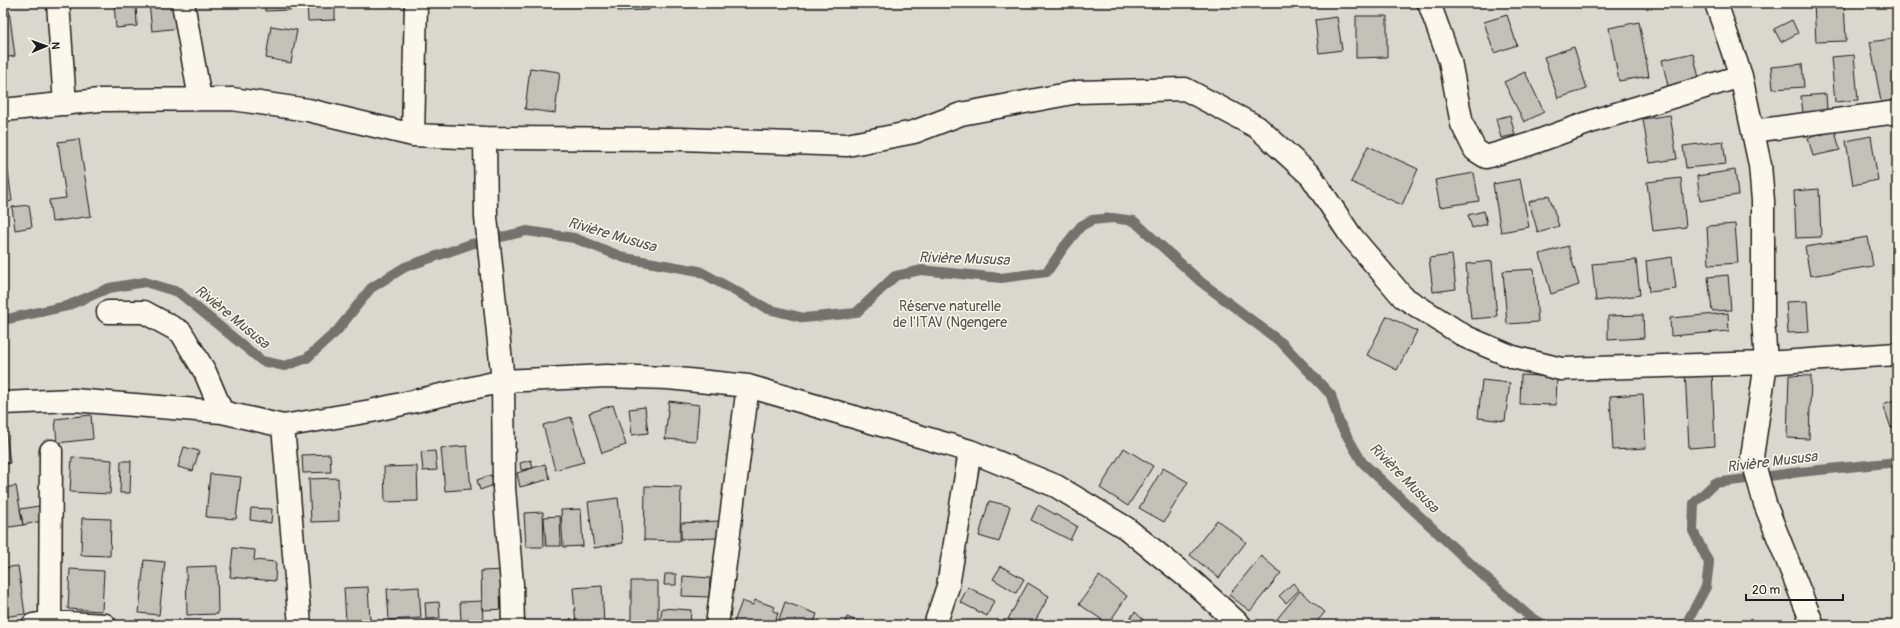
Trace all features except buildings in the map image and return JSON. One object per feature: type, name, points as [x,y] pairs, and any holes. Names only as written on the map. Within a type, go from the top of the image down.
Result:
[{"type":"street","points":[[58,3],[65,104]]},
{"type":"street","points":[[183,3],[200,100]]},
{"type":"street","points":[[412,134],[416,3]]},
{"type":"street","points":[[1429,3],[1450,61],[1462,124],[1475,150],[1486,157],[1530,144],[1596,120],[1741,76]]},
{"type":"street","points":[[1716,3],[1741,76],[1760,166],[1763,201],[1763,318],[1766,363],[1752,457],[1765,504],[1813,625]]},
{"type":"street","points":[[3,110],[100,100],[232,99],[308,110],[412,134],[485,138],[681,139],[847,145],[914,132],[961,114],[1078,92],[1184,89],[1257,127],[1312,176],[1351,236],[1403,297],[1466,337],[1513,358],[1561,369],[1766,363],[1897,354]]},
{"type":"street","points":[[1753,131],[1897,112]]},
{"type":"street","points":[[485,138],[486,217],[492,262],[503,382],[504,488],[512,585],[513,625]]},
{"type":"street","points":[[108,312],[144,312],[181,332],[205,372],[222,412]]},
{"type":"street","points":[[3,403],[73,400],[222,412],[283,426],[371,411],[503,382],[606,376],[668,378],[748,386],[970,451],[1056,486],[1126,528],[1193,582],[1240,625]]},
{"type":"street","points":[[717,625],[748,386]]},
{"type":"street","points":[[283,426],[300,625]]},
{"type":"street","points":[[51,451],[41,623],[96,624]]},
{"type":"street","points":[[935,625],[948,586],[970,451]]},
{"type":"green space","name":"Réserve naturelle de l'ITAV (Ngengere","points":[[3,3],[1897,3],[1897,625],[3,625]]},
{"type":"waterway","name":"Rivière Mususa","points":[[3,320],[67,306],[109,288],[145,282],[178,292],[262,361],[285,366],[307,358],[337,331],[371,288],[405,267],[471,244],[527,231],[574,238],[625,258],[699,271],[768,309],[804,318],[856,313],[895,276],[921,270],[1001,278],[1047,272],[1081,226],[1092,220],[1113,218],[1134,221],[1201,282],[1282,343],[1331,395],[1339,422],[1362,462],[1486,578],[1530,617],[1545,625]]},
{"type":"waterway","name":"Rivière Mususa","points":[[1683,625],[1686,624],[1706,587],[1709,563],[1693,531],[1694,503],[1715,483],[1897,462]]}]
